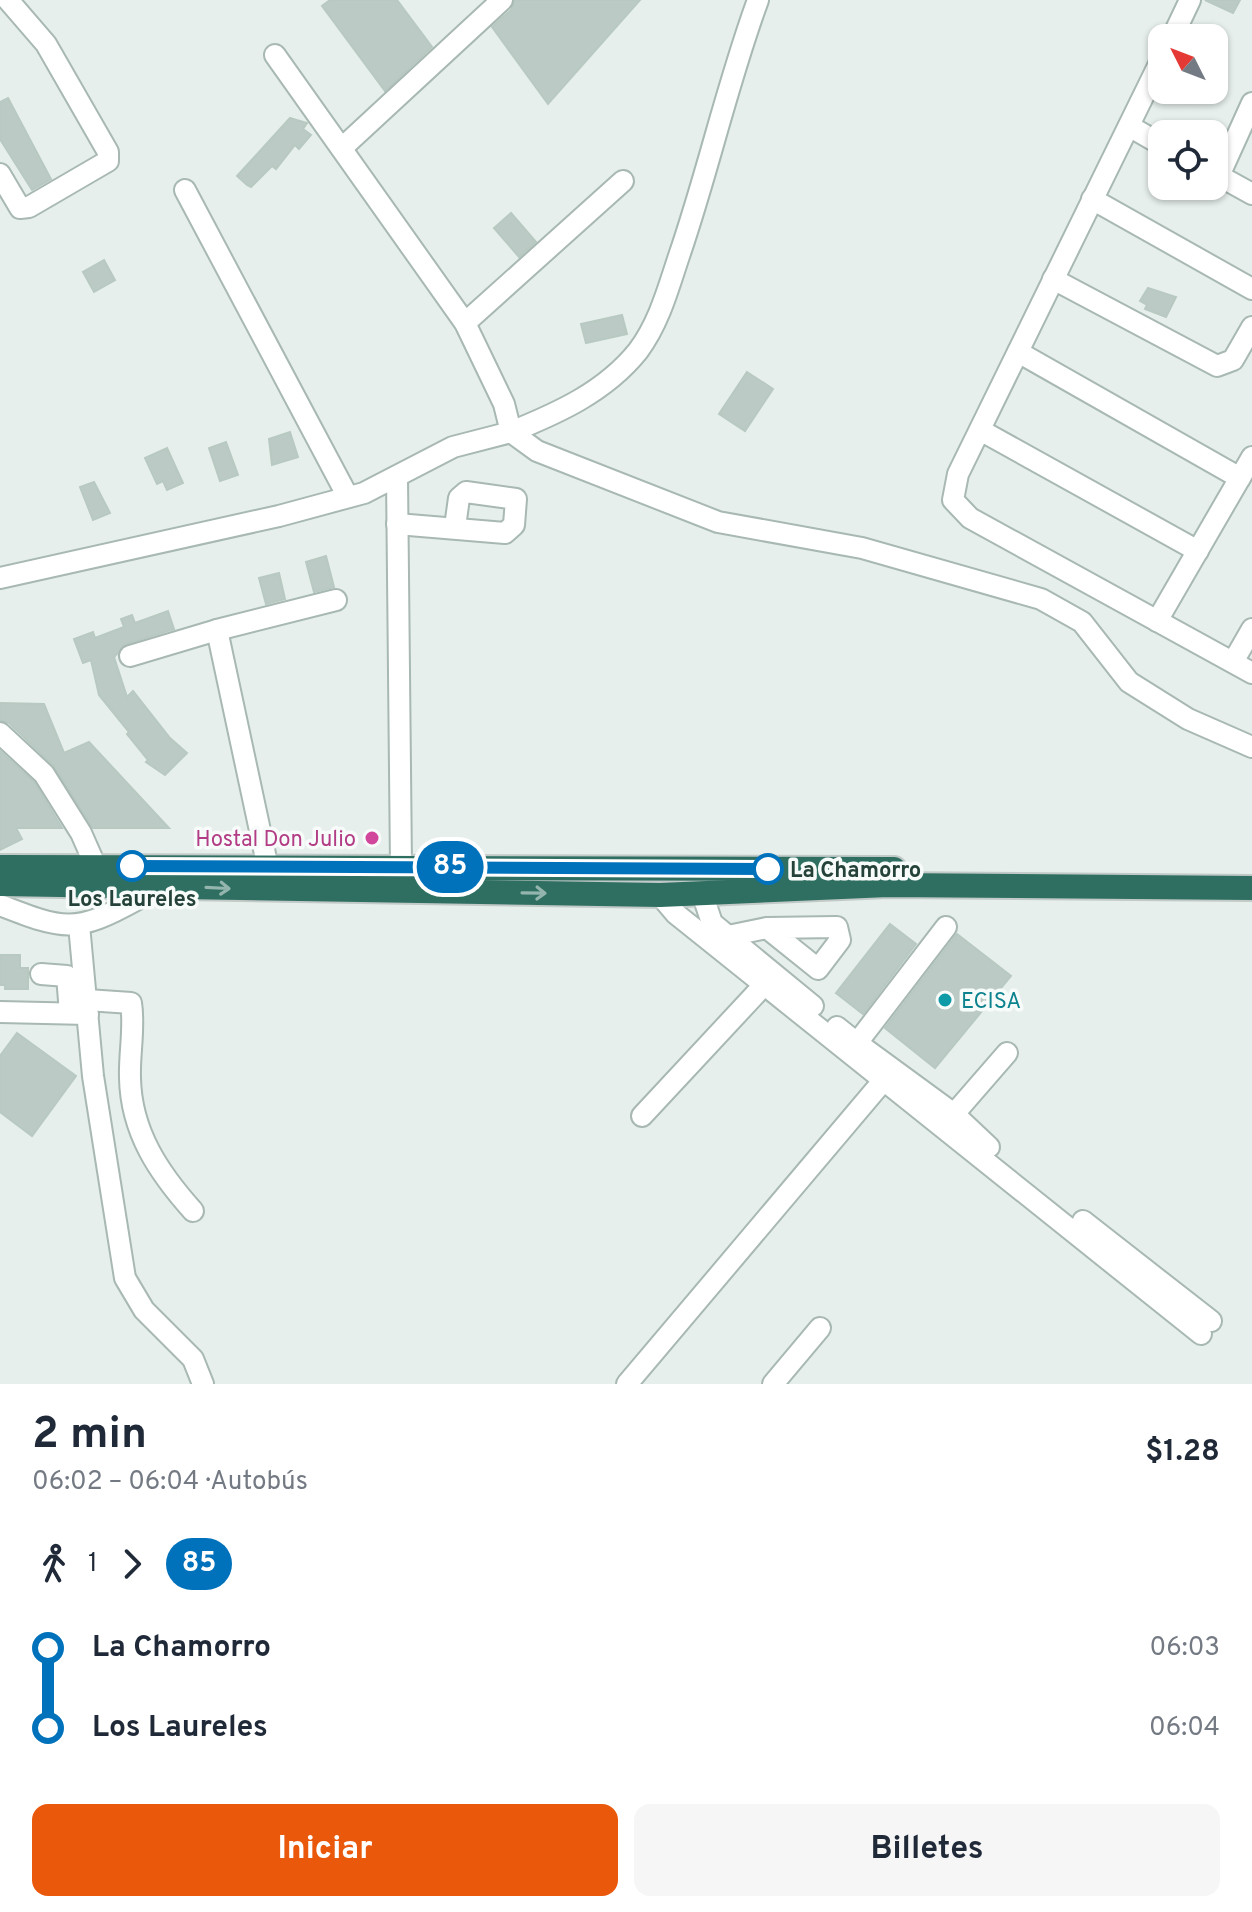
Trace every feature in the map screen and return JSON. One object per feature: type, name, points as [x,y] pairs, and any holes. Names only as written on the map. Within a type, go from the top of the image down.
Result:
[{"type":"highway","points":[[0,867],[401,866],[1252,872]]},
{"type":"highway","points":[[0,884],[660,895],[888,885],[1252,888]]},
{"type":"street","points":[[0,174],[20,208],[29,207],[108,161],[108,152],[46,44],[8,0]]},
{"type":"street","points":[[342,148],[502,0]]},
{"type":"street","points":[[0,578],[348,497],[397,478],[453,447],[511,432],[561,412],[602,385],[636,353],[653,328],[689,227],[758,0]]},
{"type":"street","points":[[1179,24],[1190,0]]},
{"type":"street","points":[[275,55],[465,323],[504,404],[511,432],[537,451],[718,522],[862,548],[1041,599],[1082,622],[1129,682],[1188,719],[1252,747]]},
{"type":"street","points":[[1148,87],[958,474],[953,500],[970,518],[1252,673]]},
{"type":"street","points":[[1228,151],[1252,103]]},
{"type":"street","points":[[1129,126],[1148,137]]},
{"type":"street","points":[[465,323],[623,181]]},
{"type":"street","points":[[1228,181],[1252,194]]},
{"type":"street","points":[[185,190],[348,497]]},
{"type":"street","points":[[1092,199],[1252,289]]},
{"type":"street","points":[[1053,279],[1217,366],[1233,360],[1252,327]]},
{"type":"street","points":[[1018,352],[1240,478]]},
{"type":"street","points":[[980,430],[1198,551]]},
{"type":"street","points":[[1157,621],[1252,457]]},
{"type":"street","points":[[397,478],[401,866]]},
{"type":"street","points":[[397,524],[455,527]]},
{"type":"street","points":[[130,656],[336,600]]},
{"type":"street","points":[[1233,662],[1252,629]]},
{"type":"street","points":[[217,630],[268,868]]},
{"type":"street","points":[[0,733],[44,774],[81,833],[96,867]]},
{"type":"street","points":[[0,905],[53,926],[79,925],[112,914],[138,899],[142,885]]},
{"type":"street","points":[[660,895],[676,914],[883,1081],[1206,1328],[975,1136],[954,1114],[857,1043],[712,923],[702,893]]},
{"type":"street","points":[[79,925],[82,1009],[125,1278],[144,1310],[193,1359],[203,1384]]},
{"type":"street","points":[[857,1043],[946,927]]},
{"type":"street","points":[[728,936],[767,928]]},
{"type":"street","points":[[41,974],[67,976],[82,1009]]},
{"type":"street","points":[[642,1116],[764,985]]},
{"type":"street","points":[[0,1012],[82,1009],[131,1003],[130,1081],[142,1139],[162,1176],[193,1211]]},
{"type":"street","points":[[954,1114],[1007,1053]]},
{"type":"street","points":[[94,1082],[130,1081]]},
{"type":"street","points":[[627,1384],[883,1081]]},
{"type":"street","points":[[773,1384],[820,1328]]},
{"type":"building","points":[[330,0],[397,0],[432,47],[385,91],[322,6]]},
{"type":"building","points":[[515,0],[640,0],[548,104],[492,27],[511,10]]},
{"type":"building","points":[[1205,0],[1240,0],[1233,13]]},
{"type":"building","points":[[8,98],[51,179],[32,190],[0,139],[0,102]]},
{"type":"building","points":[[290,118],[307,123],[303,129],[311,135],[299,149],[295,145],[276,169],[272,166],[251,187],[247,185],[237,176]]},
{"type":"building","points":[[511,213],[536,242],[519,257],[494,228]]},
{"type":"building","points":[[104,260],[115,280],[94,292],[83,272]]},
{"type":"building","points":[[1148,288],[1176,297],[1166,317],[1145,309],[1147,305],[1140,301]]},
{"type":"building","points":[[622,315],[627,334],[586,343],[581,324]]},
{"type":"building","points":[[747,372],[773,389],[745,431],[719,414]]},
{"type":"building","points":[[290,432],[298,457],[272,465],[269,439]]},
{"type":"building","points":[[226,442],[238,475],[220,481],[209,448]]},
{"type":"building","points":[[167,448],[183,483],[167,490],[163,481],[157,484],[145,458]]},
{"type":"building","points":[[94,482],[110,513],[93,520],[80,487]]},
{"type":"building","points":[[326,556],[334,587],[314,592],[306,562]]},
{"type":"building","points":[[279,573],[285,599],[266,604],[259,578]]},
{"type":"building","points":[[168,611],[174,629],[126,644],[114,657],[127,697],[133,691],[170,738],[187,753],[165,775],[146,762],[148,760],[127,734],[129,732],[99,695],[91,660],[83,663],[74,639],[93,632],[95,638],[124,627],[121,619],[132,615],[135,623]]},
{"type":"building","points":[[0,703],[44,704],[64,753],[89,742],[169,828],[93,828],[53,765],[9,723],[0,720]]},
{"type":"building","points":[[0,751],[34,782],[62,828],[16,828],[22,839],[0,850]]},
{"type":"building","points":[[890,924],[916,944],[863,1014],[836,993]]},
{"type":"building","name":"ECISA","points":[[957,934],[1011,976],[935,1068],[885,1028]]},
{"type":"building","points":[[0,955],[20,955],[20,968],[28,968],[28,989],[5,989],[5,985],[0,985]]},
{"type":"building","points":[[17,1033],[76,1076],[32,1136],[0,1112],[0,1056]]},
{"type":"bus line","name":"85","points":[[132,866],[768,869]]},
{"type":"place","name":"Hostal Don Julio","points":[[372,838]]},
{"type":"place","name":"Los Laureles","points":[[132,866]]},
{"type":"place","name":"La Chamorro","points":[[768,869]]},
{"type":"place","name":"ECISA","points":[[945,1000]]}]
